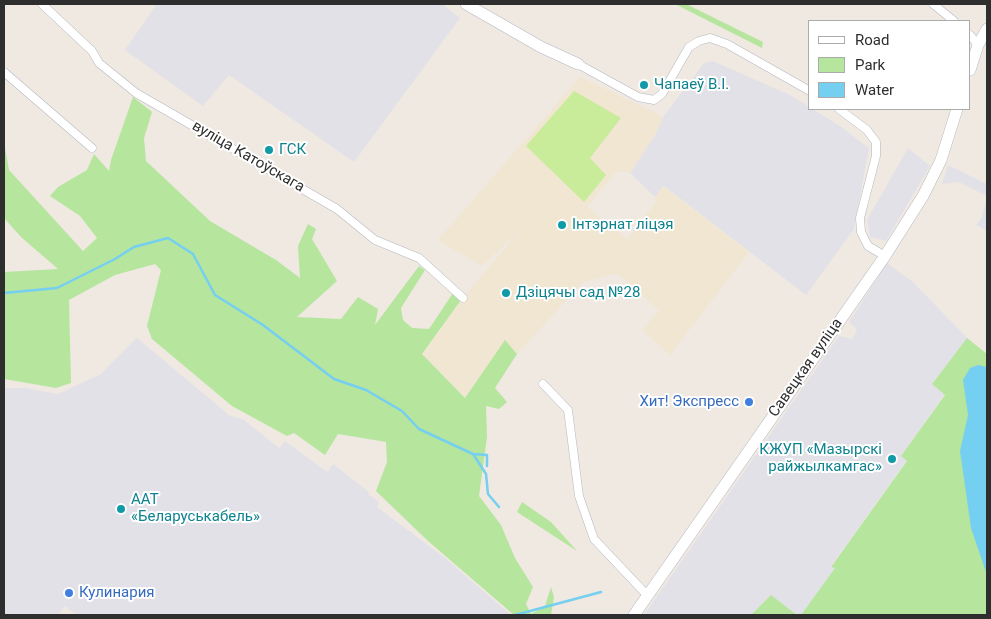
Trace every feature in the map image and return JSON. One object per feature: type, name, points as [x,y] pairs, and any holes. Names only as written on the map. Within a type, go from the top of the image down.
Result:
[{"type":"street","name":"вуліца Катоўскага","points":[[42,4],[92,51],[99,63],[136,93],[337,209],[375,240],[418,258],[463,298]]},
{"type":"street","points":[[466,4],[541,47],[578,64],[638,97],[654,100],[662,94],[689,48],[699,41],[710,38],[727,44],[750,56],[808,90]]},
{"type":"street","points":[[933,4],[953,20]]},
{"type":"street","points":[[971,67],[978,45],[987,30]]},
{"type":"street","points":[[971,36],[978,45]]},
{"type":"street","points":[[4,72],[92,148]]},
{"type":"street","points":[[840,110],[867,130],[876,142],[876,156],[860,218],[861,232],[868,246],[885,256]]},
{"type":"street","name":"Савецкая вуліца","points":[[634,615],[885,256],[923,196],[941,160],[957,110]]},
{"type":"street","points":[[543,384],[568,410],[578,496],[594,539],[647,595]]},
{"type":"shaded area","points":[[157,4],[442,4],[460,18],[354,162],[229,75],[203,106],[125,50]]},
{"type":"shaded area","points":[[713,61],[790,95],[808,106],[808,110],[814,110],[840,126],[869,148],[854,229],[806,295],[664,186],[655,197],[630,173],[656,133],[663,117],[704,63]]},
{"type":"shaded area","points":[[580,77],[663,117],[656,133],[630,173],[617,171],[587,207],[627,239],[656,202],[655,197],[663,186],[749,252],[670,355],[642,330],[659,311],[621,276],[614,274],[583,282],[517,354],[505,341],[465,397],[422,354],[463,298],[522,228],[482,266],[438,240]]},
{"type":"shaded area","points":[[908,148],[930,166],[886,241],[870,237],[867,220]]},
{"type":"shaded area","points":[[948,165],[987,184],[987,196],[959,182],[942,184]]},
{"type":"shaded area","points":[[987,197],[987,231],[976,225],[982,217]]},
{"type":"shaded area","name":"КЖУП «Мазырскі райжылкамгас»","points":[[887,263],[913,282],[967,338],[932,384],[945,394],[901,456],[907,460],[831,566],[835,568],[801,615],[797,615],[771,595],[751,615],[644,615],[839,336],[852,339],[857,330],[849,322]]},
{"type":"shaded area","name":"ААТ «Беларуськабель»","points":[[137,338],[229,415],[244,420],[279,448],[285,441],[327,472],[333,464],[369,492],[368,494],[379,502],[377,507],[445,558],[511,615],[76,615],[65,606],[58,615],[4,615],[4,388],[26,388],[58,394],[101,374]]},
{"type":"green space","points":[[675,4],[686,4],[763,42],[762,48]]},
{"type":"green space","points":[[574,91],[621,118],[590,158],[606,175],[584,202],[526,146]]},
{"type":"green space","points":[[133,97],[152,112],[144,138],[146,161],[210,221],[276,260],[300,278],[298,246],[308,224],[316,229],[312,239],[337,281],[297,317],[341,319],[358,297],[378,309],[375,325],[419,266],[425,270],[401,308],[403,320],[412,328],[429,329],[453,293],[461,300],[422,354],[465,398],[505,340],[517,354],[495,388],[507,402],[499,409],[486,406],[487,437],[479,496],[501,525],[515,558],[533,587],[526,604],[531,614],[545,606],[551,587],[554,597],[551,615],[514,615],[428,541],[376,491],[387,462],[386,442],[338,434],[325,455],[294,433],[287,436],[232,406],[152,339],[147,326],[161,270],[155,264],[115,275],[69,300],[71,383],[56,388],[4,379],[4,272],[58,269],[21,237],[4,218],[4,142],[9,170],[83,251],[97,238],[80,216],[50,196],[58,187],[87,170],[94,154],[109,171]]},
{"type":"green space","points":[[967,338],[987,354],[987,615],[801,615],[835,568],[831,567],[907,461],[901,456],[945,395],[932,384]]},
{"type":"green space","points":[[522,502],[551,522],[577,551],[517,512]]},
{"type":"green space","points":[[771,595],[797,615],[751,615]]},
{"type":"water","points":[[978,365],[987,367],[987,575],[971,528],[960,451],[968,415],[963,380],[970,368]]},
{"type":"waterway","points":[[4,293],[57,288],[115,259],[134,247],[168,238],[193,254],[215,295],[263,325],[334,379],[366,390],[402,411],[419,429],[473,454],[486,474],[488,494],[499,507]]},
{"type":"waterway","points":[[473,454],[487,455],[487,466]]},
{"type":"waterway","points":[[515,615],[601,592]]},
{"type":"place","name":"Чапаеў В.І.","points":[[644,85]]},
{"type":"place","name":"ГСК","points":[[269,150]]},
{"type":"place","name":"Інтэрнат ліцэя","points":[[562,225]]},
{"type":"place","name":"Дзіцячы сад №28","points":[[506,293]]},
{"type":"place","name":"Хит! Экспресс","points":[[749,402]]},
{"type":"place","name":"КЖУП «Мазырскі райжылкамгас»","points":[[892,459]]},
{"type":"place","name":"ААТ «Беларуськабель»","points":[[121,509]]},
{"type":"place","name":"Кулинария","points":[[69,593]]}]
